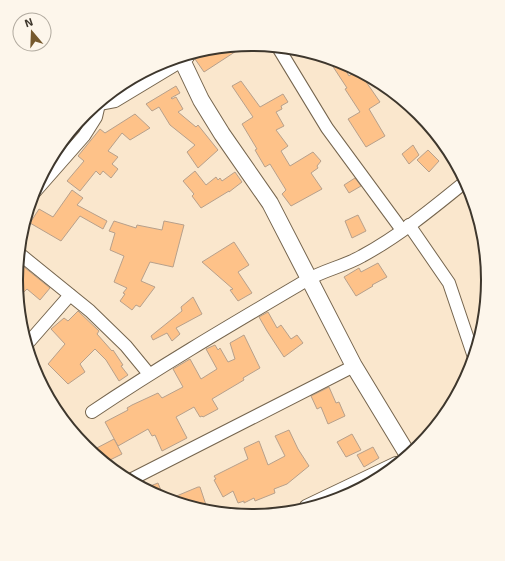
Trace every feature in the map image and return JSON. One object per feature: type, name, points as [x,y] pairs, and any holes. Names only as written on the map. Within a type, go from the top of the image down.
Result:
[{"type":"main road","points":[[184,62],[201,100],[222,134],[270,203],[354,366],[406,451]]},
{"type":"street","points":[[281,53],[327,128],[449,283],[471,349]]},
{"type":"street","points":[[108,102],[115,101],[173,65]]},
{"type":"street","points":[[48,177],[84,136],[96,117],[97,111]]},
{"type":"street","points":[[92,412],[149,374],[309,279],[361,257],[406,228],[461,185]]},
{"type":"street","points":[[24,258],[90,311],[126,346],[149,374]]},
{"type":"street","points":[[31,340],[70,295]]},
{"type":"street","points":[[135,477],[354,366]]},
{"type":"street","points":[[319,500],[377,473]]},
{"type":"building","points":[[236,51],[204,72],[195,59],[208,55]]},
{"type":"building","points":[[332,65],[346,71],[349,76],[352,74],[366,81],[380,102],[369,109],[385,136],[366,147],[348,119],[360,112],[345,89],[347,88]]},
{"type":"building","points":[[241,81],[260,107],[283,94],[288,102],[281,106],[282,109],[276,112],[284,126],[276,130],[288,146],[281,151],[290,166],[313,152],[321,161],[317,166],[318,168],[311,173],[322,189],[291,206],[282,194],[286,190],[270,164],[265,167],[255,150],[257,149],[242,124],[253,117],[232,86]]},
{"type":"building","points":[[176,86],[180,93],[171,98],[176,97],[183,109],[178,112],[196,127],[198,125],[218,150],[198,168],[187,152],[195,145],[170,125],[159,107],[152,111],[146,104]]},
{"type":"building","points":[[135,114],[150,128],[130,140],[122,133],[108,151],[118,157],[112,164],[118,169],[111,178],[103,171],[100,175],[96,171],[80,191],[67,181],[84,161],[78,156],[100,129],[105,133]]},
{"type":"building","points":[[413,145],[419,155],[409,164],[402,154]]},
{"type":"building","points":[[428,150],[439,161],[429,172],[417,160]]},
{"type":"building","points":[[195,171],[206,185],[216,177],[218,180],[220,178],[222,181],[235,172],[242,182],[229,192],[201,208],[192,196],[194,194],[183,181]]},
{"type":"building","points":[[355,178],[361,186],[349,193],[344,185]]},
{"type":"building","points":[[72,190],[83,198],[77,205],[107,221],[103,229],[80,216],[61,241],[30,223],[39,209],[53,217]]},
{"type":"building","points":[[358,215],[366,231],[352,238],[345,221]]},
{"type":"building","points":[[114,221],[136,228],[137,225],[162,230],[164,221],[184,225],[173,267],[150,262],[141,281],[155,287],[140,307],[136,305],[132,310],[120,301],[127,288],[114,282],[124,256],[110,250],[115,233],[109,231]]},
{"type":"building","points":[[234,242],[249,265],[238,272],[252,293],[238,301],[230,290],[233,289],[202,262]]},
{"type":"building","points":[[378,263],[387,277],[356,296],[344,277],[359,268],[361,272]]},
{"type":"building","points":[[23,266],[50,288],[40,300],[27,289],[23,293]]},
{"type":"building","points":[[193,297],[202,314],[176,328],[180,334],[172,341],[167,333],[153,340],[151,336],[182,311],[181,307]]},
{"type":"building","points":[[78,311],[99,331],[97,334],[112,351],[113,350],[123,365],[121,366],[128,375],[119,381],[106,360],[95,349],[80,364],[85,372],[68,384],[48,364],[65,344],[51,329],[64,318],[68,321]]},
{"type":"building","points":[[268,312],[277,328],[281,325],[291,339],[297,335],[303,343],[284,357],[259,317]]},
{"type":"building","points":[[244,335],[260,368],[243,378],[244,380],[212,399],[218,409],[203,417],[200,417],[194,407],[176,417],[187,438],[162,451],[155,435],[152,436],[148,429],[118,446],[105,422],[128,410],[127,408],[132,405],[158,393],[162,398],[183,387],[173,369],[190,359],[201,379],[217,369],[206,349],[215,345],[218,350],[220,348],[228,362],[235,359],[230,343]]},
{"type":"building","points":[[329,387],[336,403],[339,402],[345,416],[328,424],[321,407],[317,409],[311,396]]},
{"type":"building","points":[[289,430],[298,449],[309,466],[287,484],[274,489],[275,493],[255,501],[254,498],[244,503],[244,501],[238,503],[233,491],[223,497],[214,480],[216,479],[214,476],[248,459],[244,448],[259,441],[268,465],[285,456],[275,436]]},
{"type":"building","points":[[352,434],[361,450],[346,457],[337,442]]},
{"type":"building","points":[[114,439],[122,454],[110,460],[96,448]]},
{"type":"building","points":[[373,447],[379,458],[364,467],[357,455]]},
{"type":"building","points":[[158,483],[161,491],[151,486]]},
{"type":"building","points":[[200,487],[206,506],[179,498],[175,497]]}]
